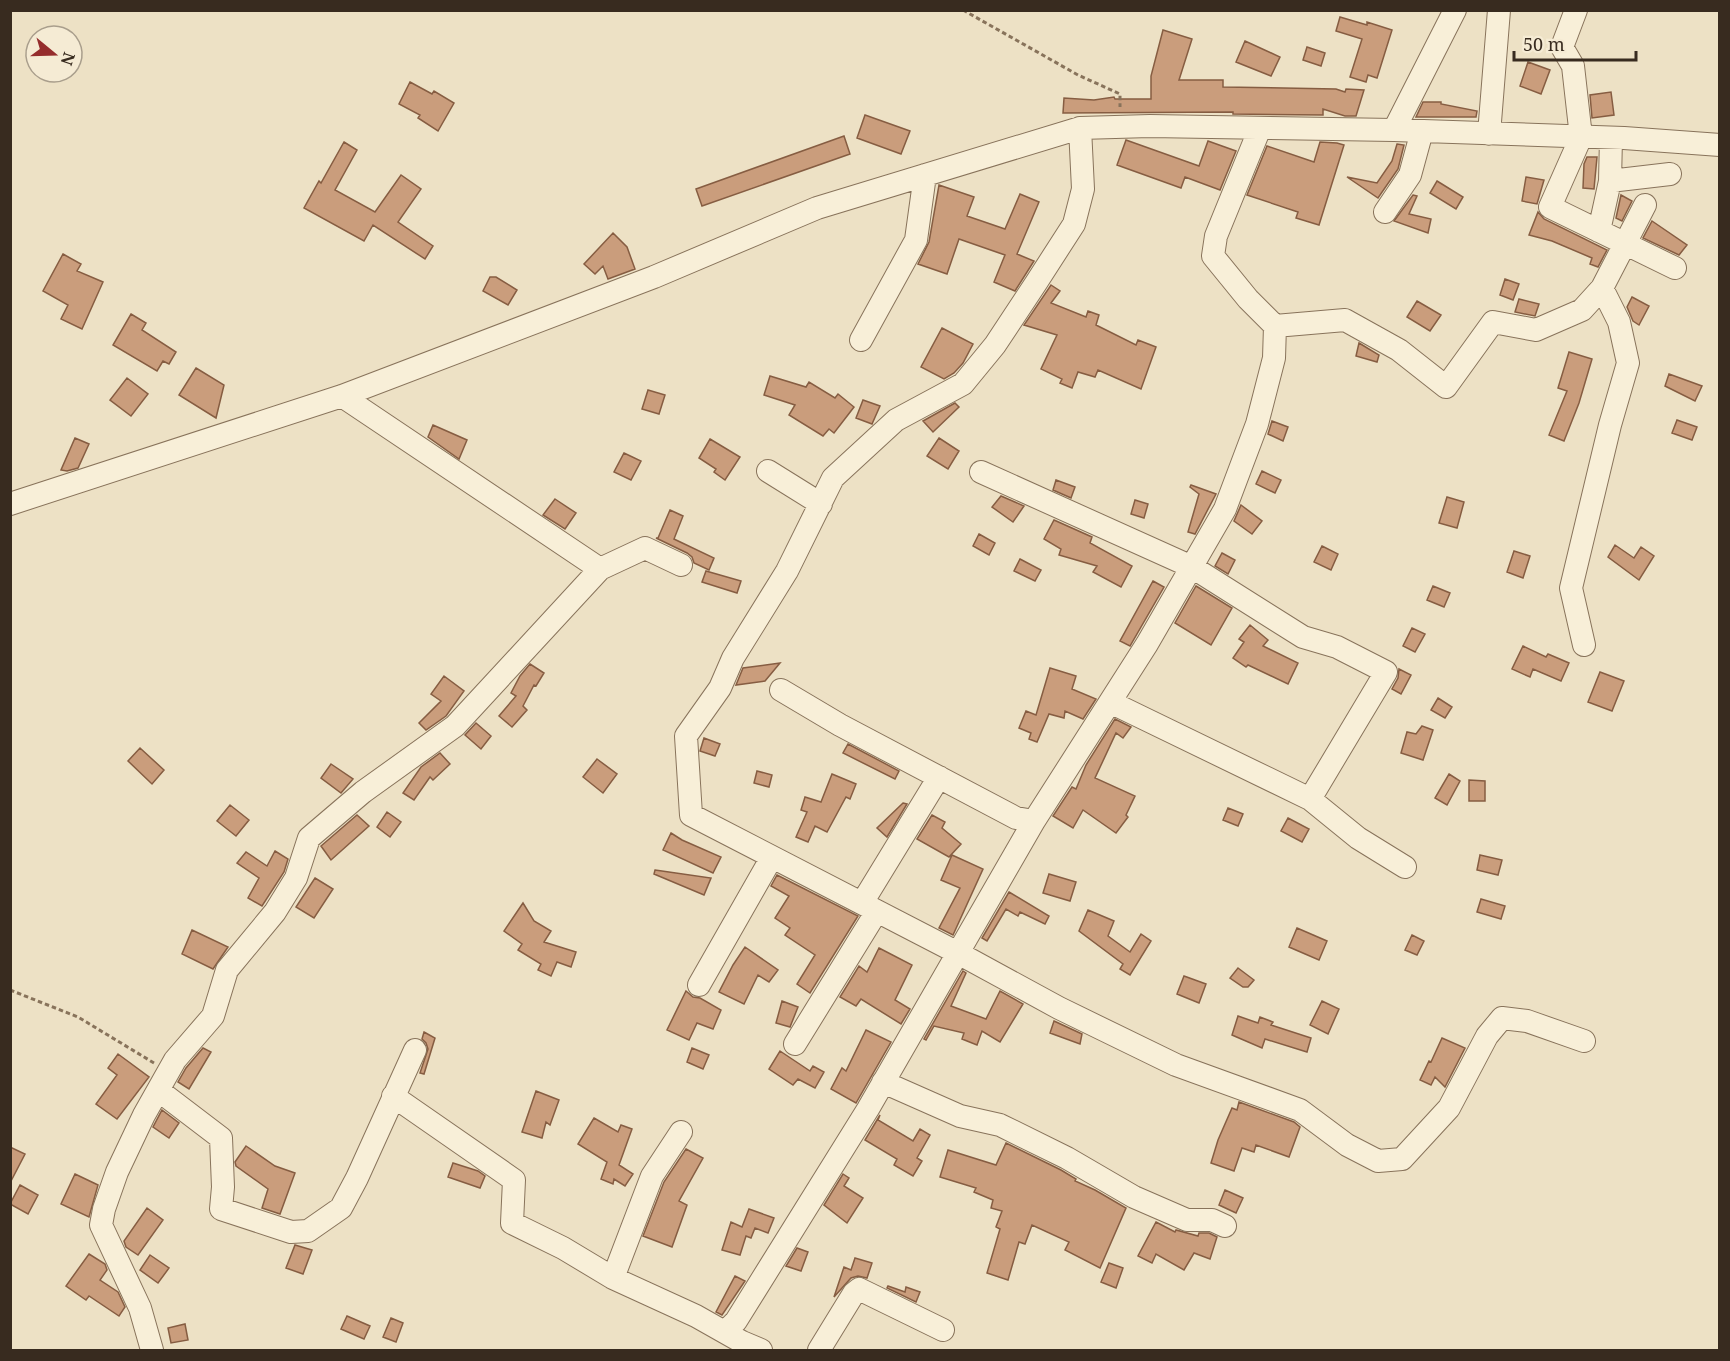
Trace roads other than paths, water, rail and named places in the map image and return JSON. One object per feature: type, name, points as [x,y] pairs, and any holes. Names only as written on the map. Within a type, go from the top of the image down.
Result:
[{"type":"street","points":[[1394,130],[1455,10]]},
{"type":"street","points":[[1489,134],[1499,10]]},
{"type":"street","points":[[1576,10],[1562,47],[1572,66],[1581,137],[1550,207],[1675,268]]},
{"type":"street","points":[[1080,128],[1083,189],[1074,224],[995,345],[963,384],[896,420],[833,478],[787,571],[733,658],[720,688],[686,736],[691,815],[1059,1008],[1176,1065],[1300,1110],[1347,1145],[1378,1161],[1402,1159],[1449,1108],[1487,1036],[1502,1018],[1527,1020],[1584,1041]]},
{"type":"street","points":[[10,504],[342,396],[654,277],[816,208],[1080,128],[1394,130],[1618,138],[1719,145]]},
{"type":"street","points":[[725,1332],[746,1306],[883,1082],[1034,821],[1110,702],[1225,509],[1257,424],[1274,358],[1275,326],[1248,299],[1213,256],[1216,236],[1260,128]]},
{"type":"street","points":[[1385,212],[1410,175],[1422,131]]},
{"type":"street","points":[[1599,231],[1618,138]]},
{"type":"street","points":[[1610,181],[1670,174]]},
{"type":"street","points":[[861,340],[916,240],[926,175]]},
{"type":"street","points":[[1275,326],[1345,320],[1399,350],[1446,387],[1493,322],[1536,330],[1582,310],[1602,288],[1646,205]]},
{"type":"street","points":[[1584,645],[1571,588],[1610,425],[1628,363],[1618,322],[1602,288]]},
{"type":"street","points":[[342,396],[600,569]]},
{"type":"street","points":[[768,471],[821,504]]},
{"type":"street","points":[[981,472],[1192,567],[1303,637],[1337,647],[1386,672],[1310,799]]},
{"type":"street","points":[[152,1350],[140,1308],[101,1225],[104,1209],[117,1172],[163,1081],[175,1060],[213,1016],[227,970],[275,912],[296,878],[309,838],[363,792],[454,726],[600,569],[645,548],[681,565]]},
{"type":"street","points":[[781,690],[1016,818],[1034,821]]},
{"type":"street","points":[[1110,702],[1310,799],[1358,838],[1405,867]]},
{"type":"street","points":[[795,1044],[939,777]]},
{"type":"street","points":[[699,985],[772,857]]},
{"type":"street","points":[[163,1081],[221,1138],[223,1187],[221,1209],[291,1232],[308,1231],[341,1209],[415,1050]]},
{"type":"street","points":[[883,1082],[960,1116],[1000,1125],[1066,1158],[1134,1197],[1187,1220],[1212,1220],[1225,1226]]},
{"type":"street","points":[[393,1096],[514,1180],[512,1223],[563,1248],[613,1278],[696,1316],[761,1350]]},
{"type":"street","points":[[613,1278],[652,1176],[681,1132]]},
{"type":"street","points":[[819,1350],[854,1293],[859,1289],[943,1330]]}]
